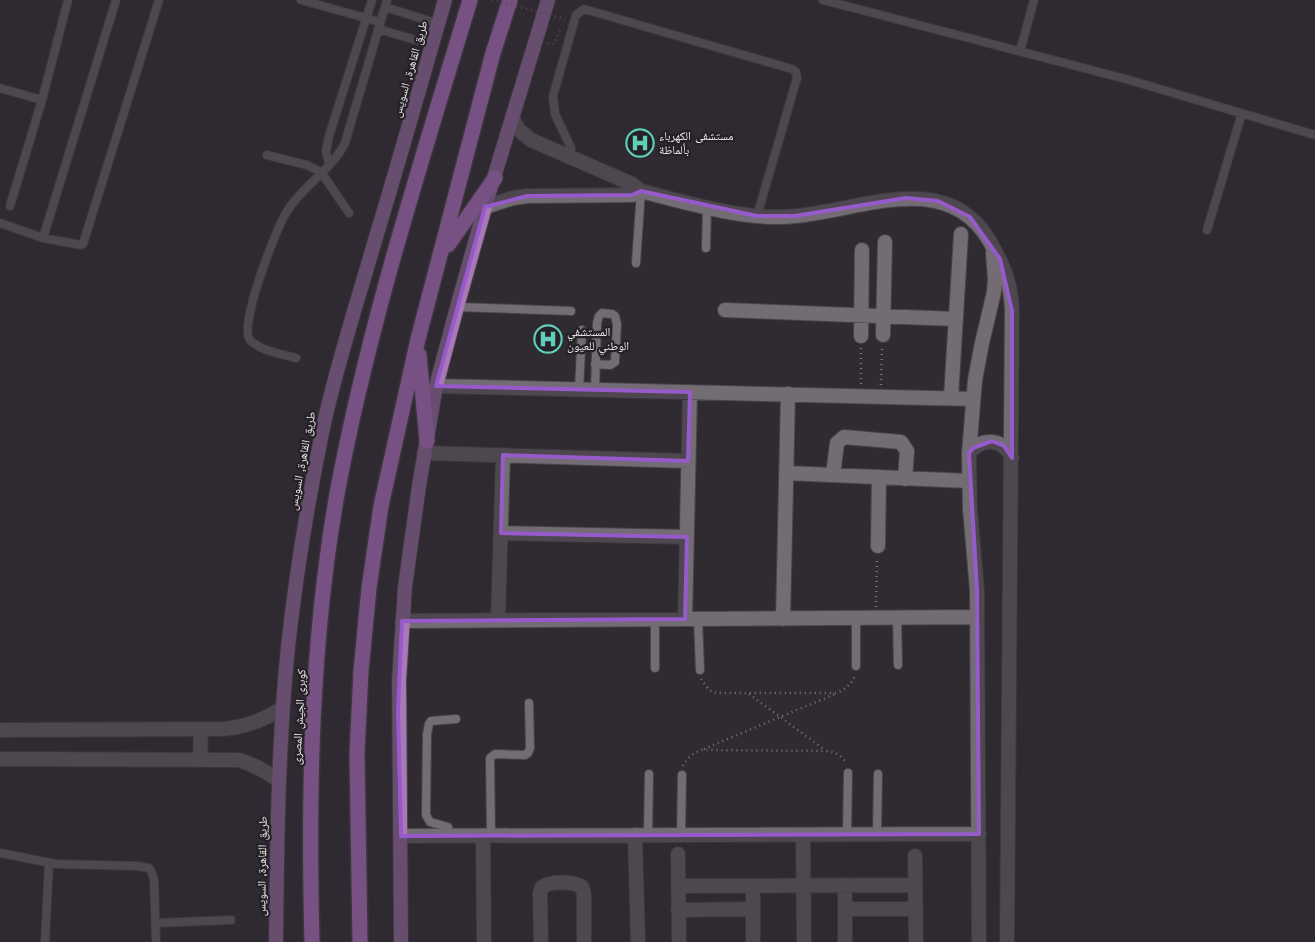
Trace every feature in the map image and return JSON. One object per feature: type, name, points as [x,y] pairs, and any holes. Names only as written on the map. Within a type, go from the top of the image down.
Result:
[{"type":"highway","name":"كوبرى الجيش المصرى","points":[[312,942],[311,757],[317,659],[325,581],[338,494],[374,325],[470,0]]},
{"type":"highway","points":[[360,942],[357,781],[360,689],[369,588],[381,506],[418,339],[493,53],[510,0]]},
{"type":"highway","points":[[441,254],[495,178]]},
{"type":"highway","points":[[418,339],[426,447]]},
{"type":"main road","name":"طريق القاهرة, السويس","points":[[276,942],[279,781],[283,708],[297,574],[309,500],[340,359],[445,0]]},
{"type":"main road","points":[[400,940],[401,836],[398,710],[402,621],[414,520],[436,386],[485,208],[548,0]]},
{"type":"street","points":[[512,117],[519,130],[531,140],[632,184],[640,191],[707,207],[757,216],[789,217],[895,198],[923,199],[954,207],[970,217],[984,230],[1005,269],[1012,300],[1007,942]]},
{"type":"street","points":[[485,208],[512,198],[527,196],[632,194],[640,191]]},
{"type":"street","points":[[951,398],[961,234]]},
{"type":"street","points":[[979,942],[977,617],[975,564],[968,481],[968,453],[972,400],[982,342],[994,292],[995,266],[989,241]]},
{"type":"street","points":[[883,335],[885,242]]},
{"type":"street","points":[[861,336],[862,250]]},
{"type":"street","points":[[862,287],[884,287]]},
{"type":"street","points":[[725,310],[956,319]]},
{"type":"street","points":[[436,386],[881,396],[972,400]]},
{"type":"street","points":[[690,392],[687,537],[692,619]]},
{"type":"street","points":[[783,618],[788,394]]},
{"type":"street","points":[[833,475],[837,443],[844,437],[901,442],[907,451],[905,479]]},
{"type":"street","points":[[968,453],[978,444],[992,441],[1004,446],[1012,458]]},
{"type":"street","points":[[426,447],[503,455],[688,461]]},
{"type":"street","points":[[498,620],[503,455]]},
{"type":"street","points":[[786,473],[968,481]]},
{"type":"street","points":[[878,546],[879,477]]},
{"type":"street","points":[[501,533],[687,537]]},
{"type":"street","points":[[402,621],[977,617]]},
{"type":"street","points":[[0,730],[201,730],[240,728],[270,717],[283,708]]},
{"type":"street","points":[[200,759],[201,730]]},
{"type":"street","points":[[0,759],[224,759],[247,762],[267,772],[279,781]]},
{"type":"street","points":[[401,836],[978,834]]},
{"type":"street","points":[[638,942],[642,835]]},
{"type":"street","points":[[803,835],[804,942]]},
{"type":"street","points":[[484,942],[487,836]]},
{"type":"street","points":[[678,854],[679,942]]},
{"type":"street","points":[[915,856],[916,942]]},
{"type":"street","points":[[541,942],[540,893],[542,887],[548,884],[576,884],[582,887],[584,895],[584,942]]},
{"type":"street","points":[[845,885],[845,942]]},
{"type":"street","points":[[678,886],[915,885]]},
{"type":"street","points":[[753,886],[753,942]]},
{"type":"street","points":[[678,910],[753,909]]},
{"type":"street","points":[[845,909],[916,909]]},
{"type":"lane","points":[[10,206],[42,100],[68,0]]},
{"type":"lane","points":[[43,238],[116,0]]},
{"type":"lane","points":[[0,223],[43,238],[83,244],[159,0]]},
{"type":"lane","points":[[301,0],[366,18],[433,46]]},
{"type":"lane","points":[[329,164],[326,152],[330,136],[372,0]]},
{"type":"lane","points":[[823,0],[1020,51],[1315,135]]},
{"type":"lane","points":[[1020,51],[1034,0]]},
{"type":"lane","points":[[296,358],[258,346],[249,340],[246,333],[250,309],[268,254],[286,213],[321,172],[339,156],[345,143],[386,4],[438,24]]},
{"type":"lane","points":[[569,158],[570,148],[555,114],[553,96],[576,15],[584,9],[789,68],[794,70],[797,78],[757,216]]},
{"type":"lane","points":[[0,88],[42,100]]},
{"type":"lane","points":[[1207,230],[1242,113]]},
{"type":"lane","points":[[267,155],[307,165],[321,172],[349,213]]},
{"type":"lane","points":[[636,263],[640,191]]},
{"type":"lane","points":[[706,248],[707,207]]},
{"type":"lane","points":[[457,307],[571,312]]},
{"type":"lane","points":[[595,389],[596,364],[598,320],[602,314],[612,314],[615,316],[618,324],[615,362],[610,365],[596,364]]},
{"type":"lane","points":[[579,389],[582,330]]},
{"type":"lane","points":[[856,618],[856,666]]},
{"type":"lane","points":[[897,618],[898,665]]},
{"type":"lane","points":[[655,619],[655,668]]},
{"type":"lane","points":[[692,619],[700,670]]},
{"type":"lane","points":[[487,836],[490,758],[495,754],[525,755],[528,752],[530,748],[529,703]]},
{"type":"lane","points":[[449,836],[448,827],[430,822],[426,815],[427,734],[428,724],[431,721],[456,719]]},
{"type":"lane","points":[[847,835],[848,773]]},
{"type":"lane","points":[[642,835],[649,774]]},
{"type":"lane","points":[[877,834],[878,774]]},
{"type":"lane","points":[[681,835],[682,775]]},
{"type":"lane","points":[[0,854],[48,863],[143,866],[149,868],[154,880],[156,942]]},
{"type":"lane","points":[[45,942],[48,863]]},
{"type":"lane","points":[[156,923],[231,920]]},
{"type":"path","points":[[492,0],[565,19]]},
{"type":"path","points":[[554,44],[561,28]]},
{"type":"path","points":[[881,396],[883,335]]},
{"type":"path","points":[[860,396],[861,336]]},
{"type":"path","points":[[876,618],[878,546]]},
{"type":"path","points":[[682,775],[683,766],[694,753],[845,690],[856,675],[856,666]]},
{"type":"path","points":[[700,670],[700,678],[704,685],[716,693],[836,693]]},
{"type":"path","points":[[748,693],[826,751]]},
{"type":"path","points":[[702,750],[835,752],[847,764],[848,773]]},
{"type":"highlighted area","points":[[641,191],[757,216],[795,216],[906,198],[938,201],[970,217],[1000,259],[1012,311],[1012,458],[1004,446],[992,441],[973,448],[969,453],[977,590],[979,834],[401,836],[398,710],[402,621],[685,619],[687,537],[501,533],[503,455],[688,461],[690,392],[436,386],[485,207],[527,196],[632,195]]},
{"type":"place","name":"مستشفى الكهرباء بألماظة","points":[[640,143]]},
{"type":"place","name":"المستشفي الوطني للعيون","points":[[548,339]]}]
